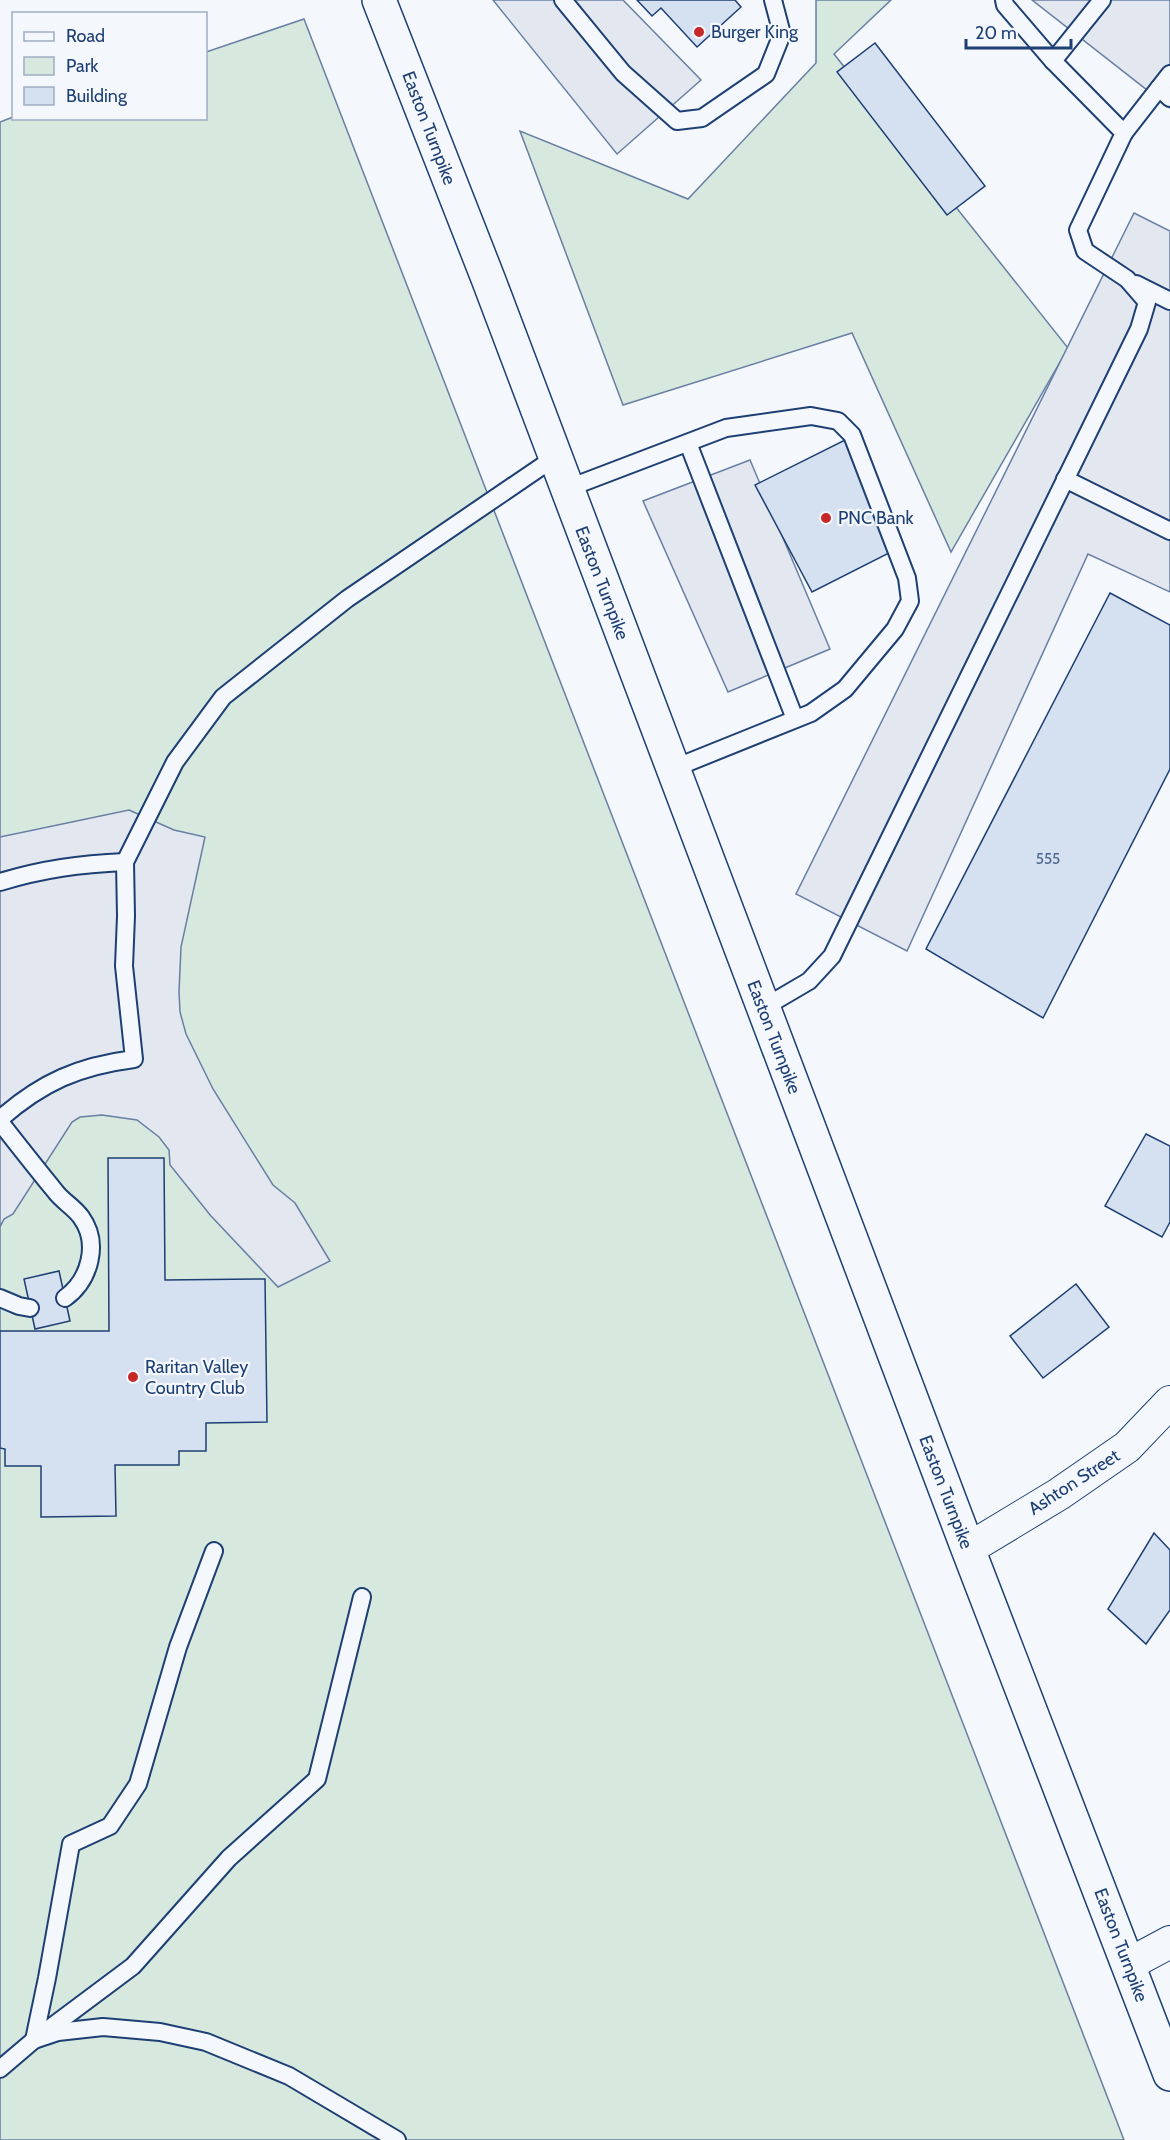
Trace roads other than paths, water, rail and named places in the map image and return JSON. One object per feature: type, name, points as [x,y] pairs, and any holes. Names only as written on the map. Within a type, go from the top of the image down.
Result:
[{"type":"main road","name":"Easton Turnpike","points":[[379,0],[489,281],[968,1549],[1170,2074]]},
{"type":"street","name":"Ashton Street","points":[[968,1549],[1059,1494],[1127,1447],[1170,1402]]},
{"type":"street","points":[[1129,1964],[1170,1942]]},
{"type":"lane","points":[[563,0],[623,73],[677,121],[702,118],[766,74],[782,34],[773,0]]},
{"type":"lane","points":[[1004,0],[1005,5],[1053,61],[1124,133]]},
{"type":"lane","points":[[1053,61],[1102,0]]},
{"type":"lane","points":[[1170,74],[1164,93],[1124,133],[1078,230],[1084,251],[1127,279],[1170,301]]},
{"type":"lane","points":[[763,1008],[809,981],[832,956],[1139,329],[1147,302],[1127,279]]},
{"type":"lane","points":[[566,489],[726,428],[811,416],[838,421],[852,435],[907,578],[910,602],[895,629],[845,689],[811,713],[672,769]]},
{"type":"lane","points":[[688,442],[795,719]]},
{"type":"lane","points":[[65,1298],[82,1280],[89,1265],[91,1249],[89,1234],[78,1213],[60,1197],[0,1121],[22,1100],[47,1084],[75,1071],[104,1063],[134,1059],[124,966],[125,862],[175,762],[223,698],[347,598],[555,458]]},
{"type":"lane","points":[[1065,479],[1170,531]]},
{"type":"lane","points":[[0,882],[36,871],[80,864],[125,862]]},
{"type":"lane","points":[[0,1298],[30,1308]]},
{"type":"lane","points":[[34,2040],[71,1844],[110,1826],[138,1784],[178,1647],[214,1551]]},
{"type":"lane","points":[[0,2069],[34,2040],[133,1966],[229,1858],[317,1779],[362,1598]]},
{"type":"lane","points":[[34,2040],[58,2032],[104,2028],[160,2032],[206,2042],[289,2076],[397,2140]]},
{"type":"place","name":"Burger King","points":[[699,32]]},
{"type":"place","name":"PNC Bank","points":[[826,518]]},
{"type":"place","name":"Raritan Valley Country Club","points":[[133,1377]]}]
